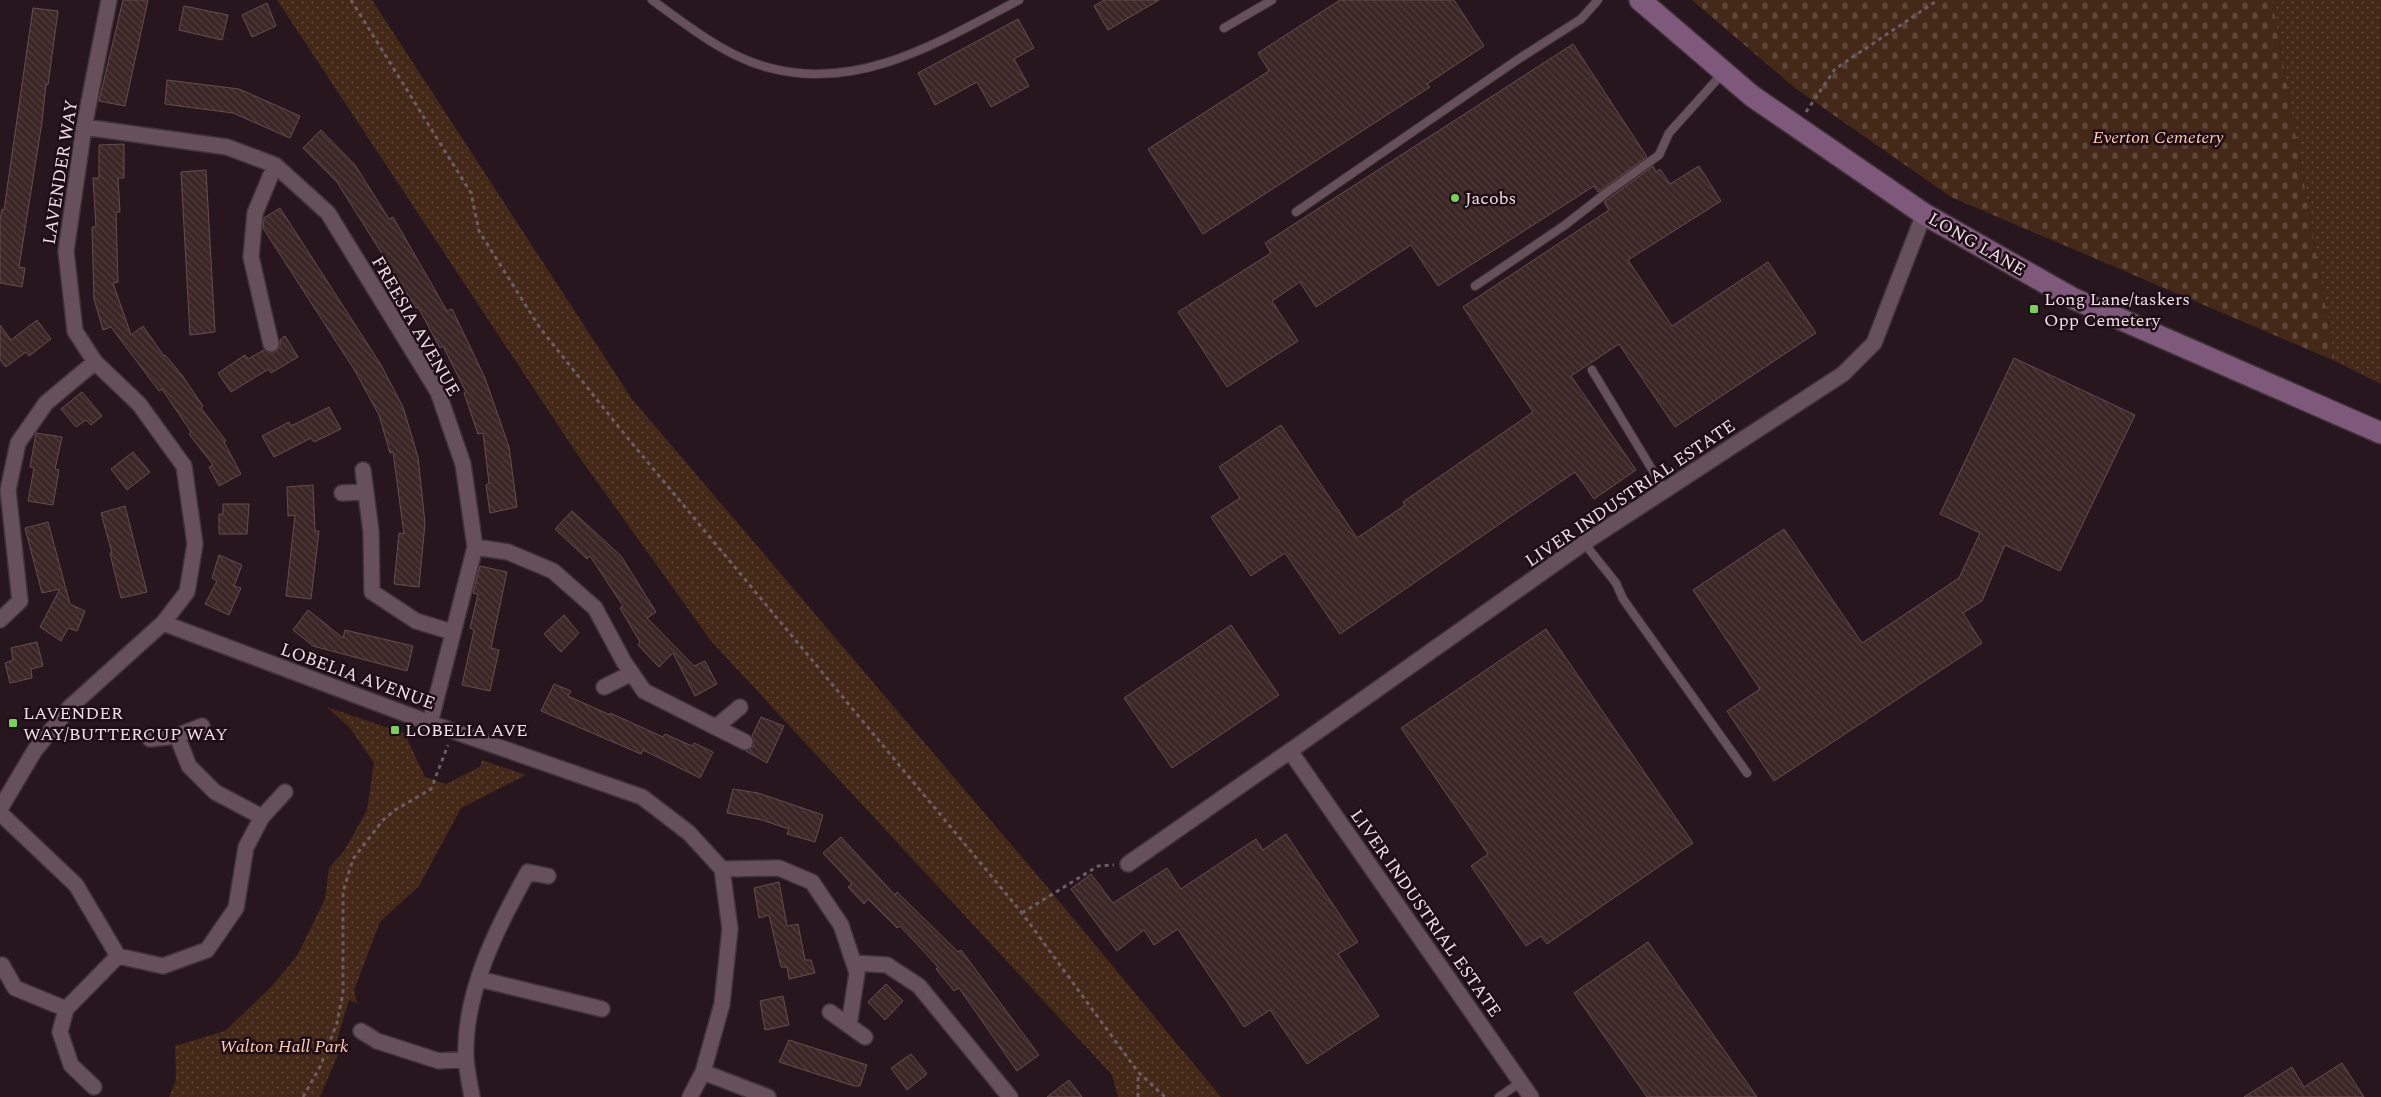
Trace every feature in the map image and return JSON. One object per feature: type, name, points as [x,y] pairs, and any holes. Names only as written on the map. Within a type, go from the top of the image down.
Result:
[{"type":"main road","name":"LONG LANE","points":[[1640,0],[1752,96],[1924,214],[2072,298],[2381,433]]},
{"type":"street","name":"LAVENDER WAY","points":[[0,811],[35,750],[70,707],[163,623],[187,592],[195,544],[184,466],[139,404],[95,362],[75,331],[66,251],[84,127],[109,0]]},
{"type":"street","name":"FREESIA AVENUE","points":[[84,127],[227,147],[275,165],[328,214],[438,392],[463,464],[475,547],[430,723]]},
{"type":"street","points":[[272,344],[251,256],[254,212],[275,165]]},
{"type":"street","name":"LIVER INDUSTRIAL ESTATE","points":[[1128,864],[1584,544],[1843,374],[1874,343],[1924,214]]},
{"type":"street","points":[[0,620],[20,601],[8,490],[18,443],[46,403],[95,362]]},
{"type":"street","points":[[363,470],[371,532],[372,592],[416,621],[452,632]]},
{"type":"street","points":[[342,493],[365,492]]},
{"type":"street","points":[[475,547],[508,552],[553,571],[595,608],[632,673],[644,690],[745,742]]},
{"type":"street","name":"LOBELIA AVENUE","points":[[163,623],[430,723],[642,797],[688,833],[722,869]]},
{"type":"street","points":[[604,687],[632,673]]},
{"type":"street","points":[[716,727],[740,707]]},
{"type":"street","points":[[150,739],[177,736],[202,726]]},
{"type":"street","points":[[177,736],[189,766],[215,792],[262,817]]},
{"type":"street","name":"LIVER INDUSTRIAL ESTATE","points":[[1290,751],[1531,1097]]},
{"type":"street","points":[[0,811],[76,885],[118,956],[163,966],[207,950],[236,908],[246,847],[262,817],[285,792]]},
{"type":"street","points":[[690,1097],[702,1072],[722,1004],[730,929],[722,869],[778,868],[812,882],[841,925],[857,973],[849,1025]]},
{"type":"street","points":[[472,1097],[466,1059],[470,1014],[480,979],[506,911],[528,872],[548,876]]},
{"type":"street","points":[[94,1087],[71,1065],[60,1032],[66,1009],[118,956]]},
{"type":"street","points":[[854,963],[887,965],[920,986],[1010,1097]]},
{"type":"street","points":[[2,965],[15,988],[66,1009]]},
{"type":"street","points":[[480,979],[602,1009]]},
{"type":"street","points":[[830,1012],[865,1037]]},
{"type":"street","points":[[361,1032],[377,1042],[439,1061],[466,1059]]},
{"type":"street","points":[[702,1072],[768,1097]]},
{"type":"lane","points":[[652,0],[702,37],[735,54],[769,68],[817,74],[882,66],[926,48],[1020,0]]},
{"type":"lane","points":[[1224,28],[1272,0]]},
{"type":"lane","points":[[1296,212],[1517,60],[1581,19],[1598,0]]},
{"type":"lane","points":[[1475,286],[1565,225],[1659,155],[1669,133],[1723,72]]},
{"type":"lane","points":[[1592,370],[1665,491]]},
{"type":"lane","points":[[1584,544],[1616,582],[1623,599],[1748,773]]},
{"type":"lane","points":[[1499,1097],[1521,1082]]},
{"type":"path","points":[[351,0],[368,24],[471,192],[479,231],[540,328],[621,430],[1022,912],[1138,1072],[1165,1097]]},
{"type":"path","points":[[1796,127],[1835,69],[1938,0]]},
{"type":"path","points":[[303,1097],[320,1067],[337,1023],[343,993],[343,892],[352,860],[383,820],[395,810],[431,789],[453,731]]},
{"type":"path","points":[[1022,912],[1098,866],[1128,864]]},
{"type":"path","points":[[1138,1072],[1138,1097]]},
{"type":"green space","points":[[277,0],[372,0],[632,399],[1049,889],[1221,1097],[1118,1097],[1112,1075],[711,641],[575,451]]},
{"type":"green space","name":"Everton Cemetery","points":[[1692,0],[2272,0],[2335,361],[1951,197],[1795,88]]},
{"type":"green space","points":[[2272,0],[2381,0],[2381,384],[2335,361]]},
{"type":"green space","name":"Walton Hall Park","points":[[327,707],[409,735],[408,741],[425,777],[446,784],[480,767],[482,760],[526,775],[461,808],[419,886],[380,922],[354,990],[357,1003],[349,1000],[337,1040],[339,1052],[320,1097],[169,1097],[176,1080],[175,1046],[225,1031],[271,987],[297,956],[325,899],[329,868],[344,851],[367,810],[374,763],[350,728]]},
{"type":"building","points":[[123,0],[148,0],[125,106],[99,101]]},
{"type":"building","points":[[1104,0],[1159,0],[1108,30],[1094,6]]},
{"type":"building","points":[[1340,0],[1454,0],[1484,46],[1427,84],[1430,87],[1203,234],[1148,149],[1269,71],[1258,53]]},
{"type":"building","points":[[267,3],[276,26],[252,37],[242,15]]},
{"type":"building","points":[[184,6],[228,15],[222,40],[179,30]]},
{"type":"building","points":[[33,8],[58,11],[19,267],[25,268],[22,287],[0,283],[0,220],[2,209],[4,210]]},
{"type":"building","points":[[1018,19],[1034,48],[1014,59],[1029,86],[991,107],[977,82],[935,105],[918,73]]},
{"type":"building","name":"Jacobs","points":[[1573,44],[1647,157],[1598,192],[1594,186],[1438,286],[1411,245],[1316,307],[1300,282],[1272,301],[1298,341],[1227,387],[1178,312],[1271,253],[1265,243]]},
{"type":"building","points":[[167,80],[239,89],[300,116],[290,138],[233,113],[165,104]]},
{"type":"building","points":[[321,130],[355,165],[389,219],[393,217],[447,311],[452,309],[485,378],[509,447],[517,507],[490,513],[486,485],[489,483],[483,433],[478,434],[464,393],[466,392],[443,346],[440,348],[418,307],[416,308],[337,182],[303,148]]},
{"type":"building","points":[[124,144],[124,178],[118,178],[120,212],[116,212],[118,282],[113,283],[131,335],[143,326],[164,356],[181,374],[203,406],[201,408],[226,441],[224,442],[241,474],[219,486],[209,467],[213,465],[189,434],[191,432],[162,389],[159,391],[111,327],[103,330],[94,299],[92,227],[96,227],[93,178],[99,178],[99,145]]},
{"type":"building","points":[[1653,166],[1656,172],[1660,169],[1670,184],[1699,166],[1721,201],[1628,260],[1672,326],[1768,262],[1816,333],[1675,427],[1619,344],[1571,376],[1636,470],[1594,499],[1575,472],[1340,634],[1285,553],[1251,576],[1211,517],[1240,498],[1219,467],[1281,425],[1357,538],[1405,505],[1403,502],[1533,412],[1463,307],[1609,210],[1604,202]]},
{"type":"building","points":[[206,170],[215,332],[190,335],[181,172]]},
{"type":"building","points":[[280,208],[381,365],[403,407],[418,457],[425,523],[419,587],[394,584],[399,533],[404,534],[393,452],[390,453],[379,415],[355,371],[263,228],[264,218]]},
{"type":"building","points":[[37,320],[51,339],[29,356],[26,352],[6,367],[0,360],[0,325],[11,340]]},
{"type":"building","points":[[285,336],[298,357],[271,373],[269,369],[231,392],[218,373],[245,355],[248,359],[264,350],[269,353],[277,351],[280,346],[280,340]]},
{"type":"building","points":[[2014,358],[2135,415],[2060,571],[2005,545],[1982,601],[1963,613],[1982,643],[1774,781],[1727,711],[1760,689],[1693,590],[1784,529],[1862,643],[1959,578],[1980,533],[1940,514]]},
{"type":"building","points":[[82,392],[102,416],[91,425],[86,420],[76,427],[61,409]]},
{"type":"building","points":[[329,407],[341,429],[314,442],[311,438],[274,457],[262,436],[289,422],[291,426]]},
{"type":"building","points":[[36,433],[62,437],[55,469],[59,470],[53,505],[28,501],[34,468],[30,467]]},
{"type":"building","points":[[133,452],[150,472],[127,490],[111,469]]},
{"type":"building","points":[[313,485],[315,531],[319,531],[311,599],[286,596],[295,515],[288,516],[287,487]]},
{"type":"building","points":[[223,504],[249,504],[247,534],[219,534],[219,514],[223,514]]},
{"type":"building","points":[[125,506],[147,592],[121,598],[110,553],[112,553],[101,513]]},
{"type":"building","points":[[572,511],[621,556],[656,612],[647,618],[694,666],[705,661],[717,684],[695,696],[673,653],[659,667],[638,645],[640,642],[620,608],[623,606],[590,556],[587,559],[555,529]]},
{"type":"building","points":[[48,522],[70,604],[85,611],[77,631],[68,628],[61,641],[40,627],[60,589],[42,593],[25,528]]},
{"type":"building","points":[[219,555],[242,565],[234,586],[241,588],[229,615],[205,604],[217,581],[212,578]]},
{"type":"building","points":[[480,566],[507,572],[491,648],[499,650],[490,691],[462,685],[474,630],[470,628],[478,594],[473,593]]},
{"type":"building","points":[[308,610],[343,638],[345,630],[413,646],[407,671],[313,646],[293,630]]},
{"type":"building","points":[[564,615],[579,633],[561,652],[544,634]]},
{"type":"building","points":[[1231,625],[1279,695],[1172,768],[1124,698]]},
{"type":"building","points":[[1546,629],[1693,843],[1547,944],[1541,936],[1526,946],[1471,866],[1488,854],[1401,728]]},
{"type":"building","points":[[37,642],[43,666],[31,669],[32,678],[10,683],[5,663],[13,660],[11,648]]},
{"type":"building","points":[[554,684],[571,691],[568,696],[610,715],[610,713],[663,737],[665,734],[692,746],[694,743],[713,752],[700,778],[643,750],[641,754],[541,711]]},
{"type":"building","points":[[761,717],[784,726],[767,763],[746,751],[754,746],[752,736]]},
{"type":"building","points":[[733,789],[758,793],[823,815],[815,842],[787,834],[789,829],[762,820],[727,813]]},
{"type":"building","points":[[1286,834],[1358,942],[1338,954],[1379,1016],[1307,1064],[1270,1010],[1244,1027],[1178,929],[1154,945],[1144,930],[1117,951],[1071,889],[1091,874],[1113,903],[1167,868],[1181,889],[1256,839],[1263,850]]},
{"type":"building","points":[[841,837],[895,895],[897,892],[958,952],[961,950],[1039,1055],[1017,1071],[959,988],[954,991],[936,969],[938,967],[900,926],[897,928],[868,899],[864,904],[848,887],[852,884],[823,853]]},
{"type":"building","points":[[779,882],[787,926],[798,924],[805,960],[811,960],[815,973],[789,979],[787,967],[781,967],[769,915],[759,918],[754,888]]},
{"type":"building","points":[[1648,942],[1757,1097],[1647,1097],[1574,993]]},
{"type":"building","points":[[886,984],[903,1001],[885,1020],[868,1002]]},
{"type":"building","points":[[783,996],[789,1025],[765,1030],[760,1001]]},
{"type":"building","points":[[789,1040],[867,1065],[860,1086],[854,1086],[779,1062]]},
{"type":"building","points":[[911,1054],[927,1074],[907,1090],[891,1068]]},
{"type":"building","points":[[2342,1063],[2364,1097],[2244,1097],[2292,1067],[2304,1087]]},
{"type":"building","points":[[1069,1080],[1082,1097],[1047,1097]]},
{"type":"place","name":"Jacobs","points":[[1455,198]]},
{"type":"place","name":"Long Lane/taskers Opp Cemetery","points":[[2034,309]]},
{"type":"place","name":"LAVENDER WAY/BUTTERCUP WAY","points":[[13,723]]},
{"type":"place","name":"LOBELIA AVE","points":[[395,730]]}]
